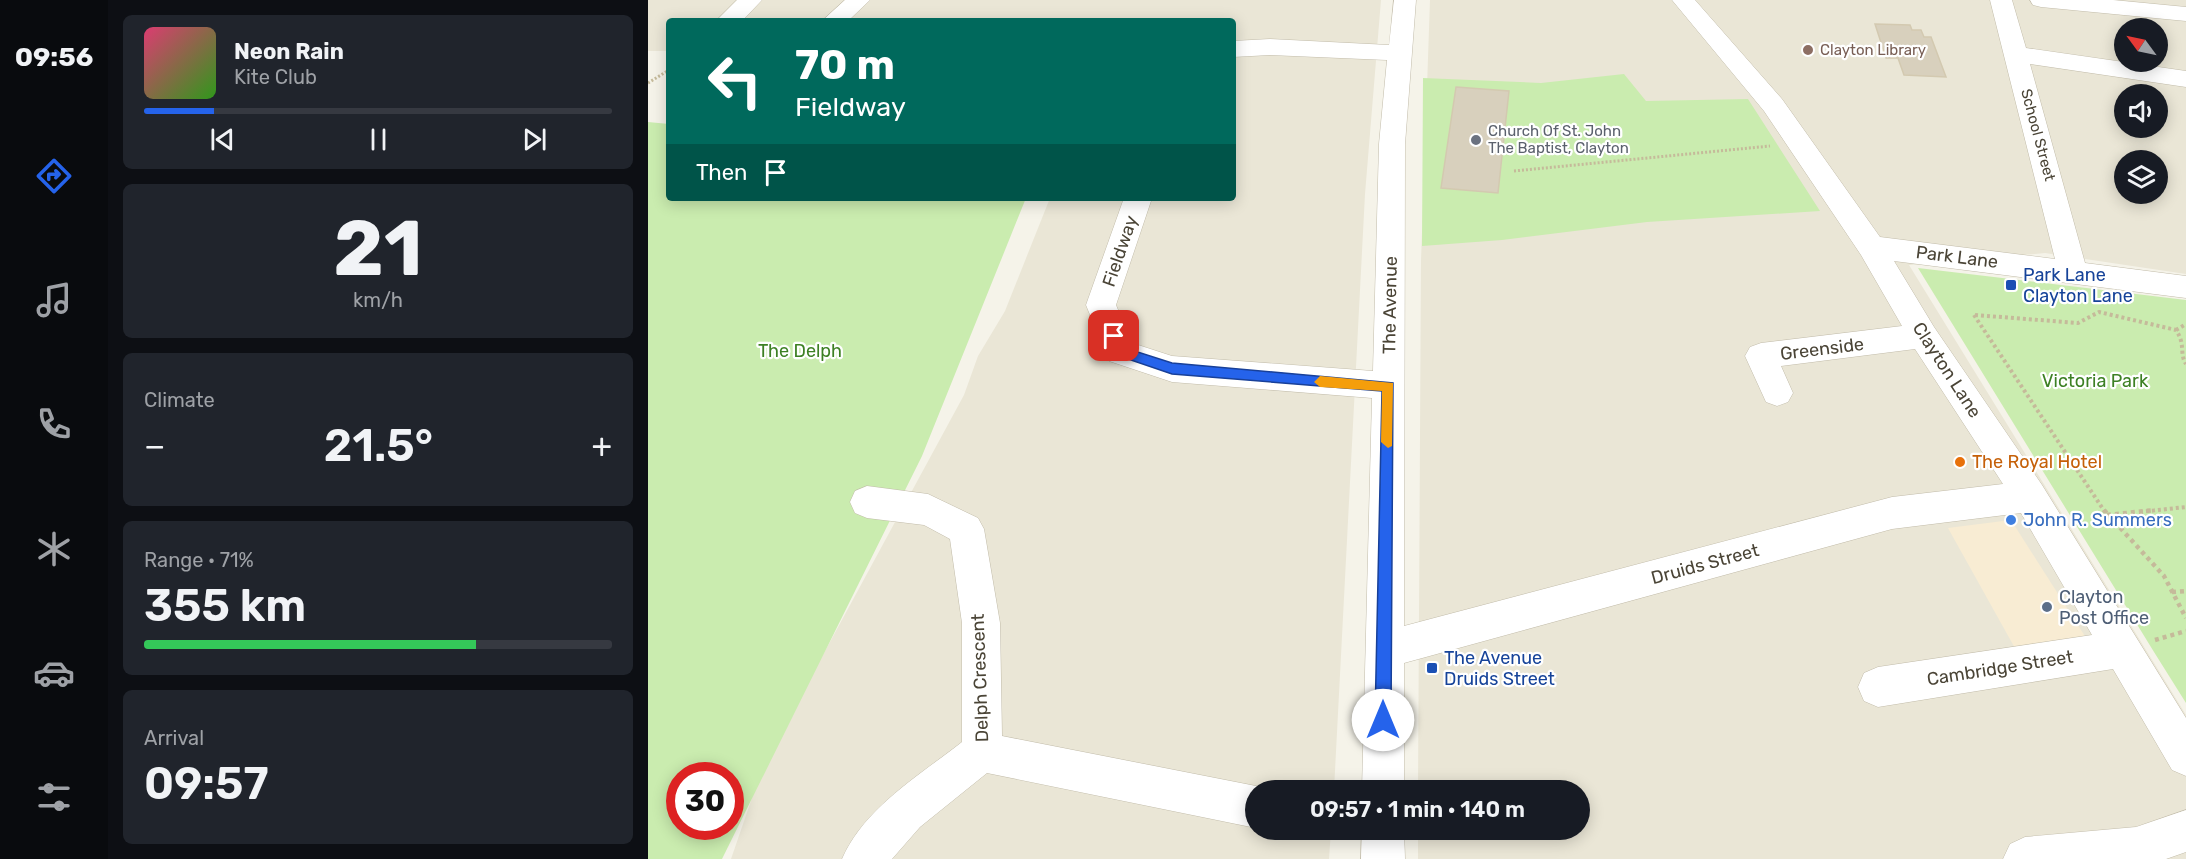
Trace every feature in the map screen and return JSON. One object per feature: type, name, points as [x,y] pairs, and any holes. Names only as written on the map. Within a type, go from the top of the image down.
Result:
[{"type":"street","points":[[731,18],[751,0]]},
{"type":"street","points":[[838,18],[860,0]]},
{"type":"street","name":"The Avenue","points":[[1383,780],[1383,650],[1392,144],[1405,0]]},
{"type":"street","name":"Clayton Lane","points":[[1683,0],[1773,105],[1871,247],[1923,336],[2030,496],[2186,756]]},
{"type":"street","name":"School Street","points":[[2001,0],[2073,271]]},
{"type":"street","points":[[2041,0],[2186,14]]},
{"type":"street","points":[[1236,49],[1270,47],[1399,53]]},
{"type":"street","points":[[2017,54],[2186,79]]},
{"type":"street","name":"Fieldway","points":[[1137,201],[1101,305],[1120,352],[1172,369],[1389,386]]},
{"type":"street","name":"Park Lane","points":[[1871,247],[2186,287]]},
{"type":"street","name":"Greenside","points":[[1777,393],[1761,356],[1923,336]]},
{"type":"street","name":"Druids Street","points":[[1383,650],[1892,513],[2030,496]]},
{"type":"street","name":"Delph Crescent","points":[[867,502],[928,510],[966,529],[981,623],[982,752]]},
{"type":"street","name":"Cambridge Street","points":[[1878,687],[2122,649]]},
{"type":"street","name":"Delph Crescent","points":[[864,859],[905,812],[982,752],[1245,805]]},
{"type":"street","points":[[2025,859],[2136,848],[2186,831]]},
{"type":"path","points":[[648,83],[666,72]]},
{"type":"path","points":[[1514,171],[1800,143]]},
{"type":"path","points":[[2186,364],[2183,360],[2184,340],[2176,330],[2099,312],[2078,323],[1974,315],[2107,515],[2164,576],[2186,618]]},
{"type":"path","points":[[2176,330],[2186,324]]},
{"type":"path","points":[[2107,515],[2186,507]]},
{"type":"path","points":[[2172,592],[2186,591]]},
{"type":"shaded area","points":[[648,0],[1381,0],[1365,194],[1335,780],[1245,780],[1245,840],[1330,840],[1329,859],[731,859],[738,840],[744,840],[744,821],[755,789],[818,664],[964,395],[978,356],[1005,311],[1049,201],[1236,201],[1236,18],[666,18],[666,51],[648,51]]},
{"type":"shaded area","points":[[1430,0],[2186,0],[2186,274],[2045,253],[1909,265],[2186,715],[2186,859],[1418,859],[1418,840],[1590,840],[1590,780],[1418,780],[1421,261]]},
{"type":"shaded area","points":[[2011,520],[2095,652],[2016,650],[1948,528]]},
{"type":"green space","points":[[1624,74],[1646,101],[1748,99],[1820,211],[1647,222],[1502,240],[1422,246],[1423,78],[1541,83]]},
{"type":"green space","name":"The Delph","points":[[648,122],[666,124],[666,201],[1025,201],[922,456],[744,815],[744,762],[666,762],[666,840],[731,840],[722,859],[648,859]]},
{"type":"green space","name":"Victoria Park","points":[[1918,268],[2186,300],[2186,703],[2154,652]]},
{"type":"building","points":[[1875,24],[1910,25],[1912,30],[1921,30],[1924,37],[1931,37],[1946,77],[1904,75],[1898,58],[1886,58]]},
{"type":"building","name":"Church Of St. John The Baptist, Clayton","points":[[1456,87],[1509,91],[1498,193],[1441,188]]},
{"type":"slow traffic","points":[[1320,382],[1389,386],[1388,442]]},
{"type":"place","name":"Clayton Library","points":[[1808,50]]},
{"type":"place","name":"Church Of St. John The Baptist, Clayton","points":[[1476,140]]},
{"type":"place","name":"Park Lane Clayton Lane","points":[[2011,285]]},
{"type":"place","name":"The Royal Hotel","points":[[1960,462]]},
{"type":"place","name":"John R. Summers","points":[[2011,520]]},
{"type":"place","name":"Clayton Post Office","points":[[2047,607]]},
{"type":"place","name":"The Avenue Druids Street","points":[[1432,668]]},
{"type":"route","points":[[1114,336],[1120,352],[1172,369],[1288,380],[1389,386],[1383,720]]}]
